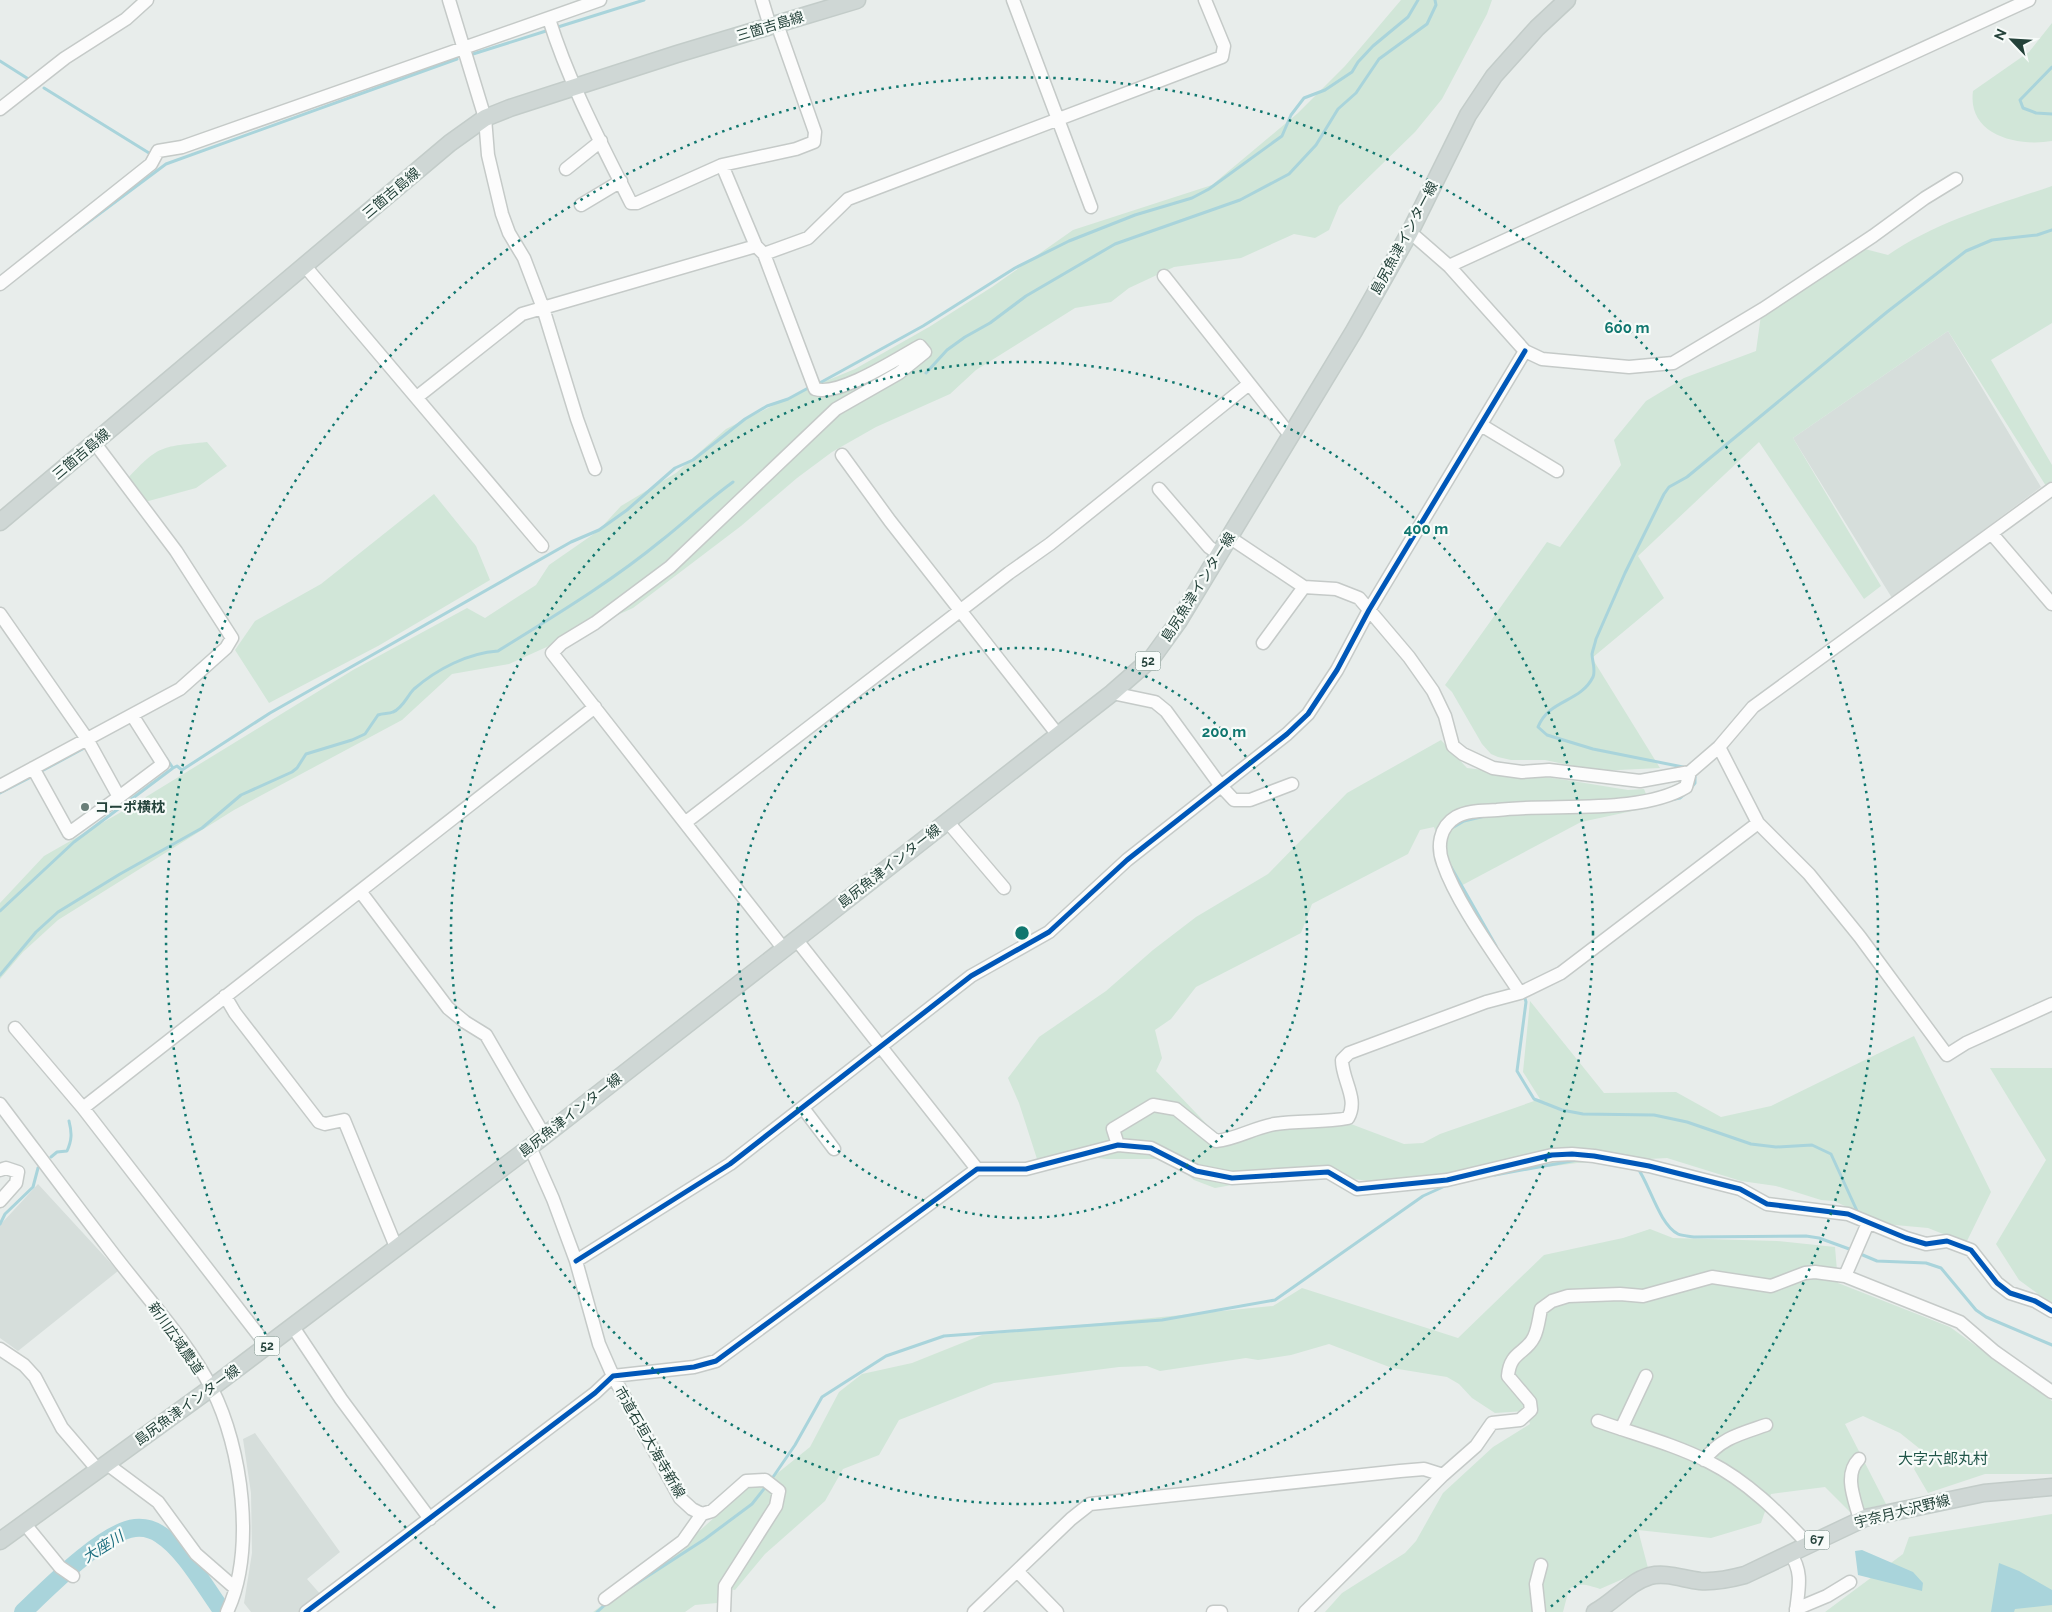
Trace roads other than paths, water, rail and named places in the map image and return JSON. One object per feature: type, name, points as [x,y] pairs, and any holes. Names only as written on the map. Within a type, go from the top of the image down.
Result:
[{"type":"main road","name":"三箇吉島線","points":[[0,522],[450,143],[486,118],[574,86],[857,0]]},
{"type":"main road","name":"島尻魚津インター線","points":[[0,1541],[211,1388],[530,1147],[782,948],[1112,693],[1152,658],[1163,644],[1219,554],[1410,232],[1468,115],[1494,76],[1537,28],[1568,0]]},
{"type":"main road","name":"宇奈月大沢野線","points":[[1595,1612],[1643,1578],[1664,1574],[1714,1582],[1726,1580],[1745,1575],[1860,1520],[1965,1496],[2052,1487]]},
{"type":"street","points":[[0,109],[14,100],[65,58],[126,19],[147,0]]},
{"type":"street","points":[[449,0],[486,118],[488,156],[502,214],[509,233],[524,258],[543,308],[577,419],[595,468]]},
{"type":"street","points":[[0,284],[151,164],[158,151],[182,147],[600,0]]},
{"type":"street","points":[[549,19],[574,86],[600,141],[632,203],[637,203],[722,164],[796,149],[814,142],[815,132],[762,0]]},
{"type":"street","points":[[1013,0],[1091,207]]},
{"type":"street","points":[[417,398],[522,314],[808,238],[848,199],[1222,57],[1224,46],[1205,0]]},
{"type":"street","points":[[1449,266],[2029,0]]},
{"type":"street","points":[[566,169],[600,141]]},
{"type":"street","points":[[722,164],[760,250],[815,389],[823,392],[860,378],[895,362],[920,346],[924,352],[899,373],[836,409],[670,567],[602,617],[562,643],[552,653],[686,822],[782,948]]},
{"type":"street","points":[[1410,232],[1449,266],[1526,351],[1542,358],[1630,367],[1673,363],[1770,304],[1873,236],[1925,198],[1956,179]]},
{"type":"street","points":[[581,206],[620,181]]},
{"type":"street","points":[[304,266],[542,546]]},
{"type":"street","points":[[1164,276],[1290,435]]},
{"type":"street","points":[[576,1262],[730,1164],[971,976],[1049,932],[1127,860],[1220,785],[1265,752],[1308,714],[1337,670],[1368,610],[1526,351]]},
{"type":"street","points":[[686,822],[962,609],[1050,544],[1249,384]]},
{"type":"street","points":[[1481,425],[1557,471]]},
{"type":"street","points":[[0,786],[35,771],[134,719],[180,688],[226,648],[232,638],[176,550],[94,442]]},
{"type":"street","points":[[842,455],[896,529],[962,609],[1058,735]]},
{"type":"street","points":[[1229,537],[1304,587],[1336,589],[1359,598],[1409,657],[1432,691],[1445,716],[1453,746],[1463,754],[1493,768],[1522,772],[1549,770],[1640,781],[1690,772],[1719,747],[1753,707],[1992,534],[2052,488]]},
{"type":"street","points":[[1159,489],[1209,547],[1219,554]]},
{"type":"street","points":[[1992,534],[2052,604]]},
{"type":"street","points":[[1263,643],[1304,587]]},
{"type":"street","points":[[0,614],[88,742],[119,797]]},
{"type":"street","points":[[1112,693],[1155,702],[1166,711],[1220,785],[1234,800],[1250,800],[1292,784]]},
{"type":"street","points":[[83,1108],[594,707]]},
{"type":"street","points":[[35,771],[70,833],[163,764],[134,719]]},
{"type":"street","points":[[1719,747],[1758,822],[1809,874],[1849,923],[1947,1055],[1966,1043],[2052,1004]]},
{"type":"street","points":[[1520,993],[1458,896],[1443,864],[1439,846],[1441,834],[1447,824],[1456,817],[1467,813],[1525,806],[1631,804],[1674,794],[1686,787],[1690,772]]},
{"type":"street","points":[[947,821],[1004,888]]},
{"type":"street","points":[[1118,1145],[1113,1129],[1153,1105],[1176,1109],[1216,1140],[1232,1139],[1274,1124],[1332,1122],[1348,1118],[1353,1110],[1349,1086],[1342,1070],[1342,1060],[1349,1053],[1486,1002],[1520,993],[1561,972],[1758,822]]},
{"type":"street","points":[[360,891],[448,1008],[465,1022],[486,1035],[544,1135]]},
{"type":"street","points":[[796,938],[977,1169]]},
{"type":"street","points":[[225,996],[235,1013],[319,1122],[325,1124],[344,1120],[396,1247]]},
{"type":"street","points":[[15,1028],[83,1108],[267,1346]]},
{"type":"street","name":"新川広域農道","points":[[0,1104],[176,1334],[211,1388],[236,1456],[243,1507],[245,1533],[235,1588],[229,1608]]},
{"type":"street","points":[[803,1108],[834,1149]]},
{"type":"street","points":[[306,1612],[430,1520],[595,1393],[613,1376],[694,1367],[716,1361],[977,1169],[1026,1169],[1118,1145],[1150,1148],[1196,1171],[1232,1178],[1328,1172],[1357,1189],[1447,1180],[1528,1159],[1572,1154],[1649,1166],[1740,1189],[1767,1204],[1848,1214],[1926,1244],[1947,1241],[1971,1250],[1997,1283],[2010,1293],[2035,1301],[2052,1311]]},
{"type":"street","name":"市道石垣大海寺新線","points":[[530,1147],[553,1199],[576,1262],[599,1344],[613,1376],[680,1498],[692,1509],[702,1514]]},
{"type":"street","points":[[0,1170],[14,1169],[18,1172],[18,1177],[0,1202]]},
{"type":"street","points":[[1845,1276],[1868,1222]]},
{"type":"street","points":[[1305,1612],[1442,1475],[1476,1446],[1492,1423],[1520,1420],[1530,1410],[1530,1402],[1508,1376],[1508,1367],[1516,1354],[1534,1338],[1541,1309],[1552,1302],[1568,1296],[1620,1294],[1643,1296],[1712,1277],[1771,1286],[1805,1273],[1845,1276],[1960,1322],[1995,1352],[2052,1392]]},
{"type":"street","points":[[293,1326],[341,1399],[430,1520]]},
{"type":"street","points":[[0,1349],[24,1365],[35,1377],[62,1428],[102,1467],[158,1502],[196,1554],[235,1588]]},
{"type":"street","points":[[1620,1429],[1646,1376]]},
{"type":"street","points":[[1598,1421],[1704,1460],[1736,1479],[1775,1510],[1808,1544]]},
{"type":"street","points":[[1704,1460],[1714,1446],[1736,1435],[1766,1425]]},
{"type":"street","points":[[1859,1459],[1851,1469],[1850,1478],[1860,1520]]},
{"type":"street","points":[[974,1612],[1071,1518],[1090,1504],[1424,1469],[1442,1475]]},
{"type":"street","points":[[605,1599],[683,1541],[702,1514],[712,1511],[746,1481],[765,1480],[778,1491],[776,1506],[725,1586],[724,1612]]},
{"type":"street","points":[[24,1523],[60,1567],[73,1576]]},
{"type":"street","points":[[1790,1553],[1796,1562],[1800,1577],[1796,1611]]},
{"type":"street","points":[[1539,1612],[1536,1584],[1541,1565]]},
{"type":"street","points":[[1017,1571],[1057,1612]]},
{"type":"street","points":[[1796,1611],[1850,1582]]},
{"type":"street","points":[[1213,1612],[1221,1612]]},
{"type":"water","points":[[1862,1550],[1913,1572],[1923,1583],[1922,1591],[1858,1575],[1855,1551]]},
{"type":"water","points":[[1999,1563],[2019,1571],[2052,1590],[2052,1605],[2015,1609],[2014,1612],[1991,1612]]},
{"type":"waterway","points":[[558,27],[644,0]]},
{"type":"waterway","points":[[816,385],[923,326],[1015,268],[1069,241],[1135,215],[1192,198],[1209,189],[1282,136],[1291,115],[1304,98],[1325,90],[1352,72],[1358,62],[1373,46],[1408,17],[1418,0]]},
{"type":"waterway","points":[[926,373],[947,350],[965,337],[990,323],[1026,296],[1115,244],[1240,200],[1289,174],[1316,145],[1338,109],[1356,93],[1379,59],[1427,24],[1436,5],[1435,0]]},
{"type":"waterway","points":[[473,54],[546,31]]},
{"type":"waterway","points":[[75,232],[166,164],[457,59]]},
{"type":"waterway","points":[[0,61],[30,80]]},
{"type":"waterway","points":[[2052,67],[2020,100],[2023,108],[2036,113],[2052,114]]},
{"type":"waterway","points":[[44,88],[149,153]]},
{"type":"waterway","points":[[1688,768],[1593,749],[1547,735],[1538,727],[1549,711],[1580,692],[1593,677],[1592,654],[1596,639],[1625,573],[1664,494],[1669,487],[1687,477],[1887,312],[1966,251],[1992,240],[2037,235],[2052,230]]},
{"type":"waterway","points":[[0,911],[74,842],[173,768],[177,766],[182,770],[270,713],[571,542],[599,530],[627,510],[675,468],[693,460],[745,419],[767,406],[788,399],[810,387]]},
{"type":"waterway","points":[[0,975],[36,932],[58,912],[120,874],[202,828],[241,795],[292,772],[306,754],[352,740],[365,734],[378,715],[391,713],[396,710],[414,689],[453,663],[475,655],[498,651],[561,612],[643,555],[733,482]]},
{"type":"waterway","points":[[38,773],[88,746]]},
{"type":"waterway","points":[[166,758],[173,768]]},
{"type":"waterway","points":[[1691,788],[1695,783],[1695,775]]},
{"type":"waterway","points":[[0,793],[33,776]]},
{"type":"waterway","points":[[1670,800],[1680,798],[1687,792]]},
{"type":"waterway","points":[[1452,828],[1464,821],[1485,816]]},
{"type":"waterway","points":[[1451,867],[1496,946]]},
{"type":"waterway","points":[[1524,995],[1526,1002],[1517,1071],[1534,1099],[1562,1110],[1583,1114],[1654,1115],[1687,1122],[1751,1144],[1776,1147],[1812,1145],[1831,1154],[1858,1213]]},
{"type":"waterway","points":[[51,1157],[57,1152],[67,1151],[71,1136],[69,1121]]},
{"type":"waterway","points":[[1495,1175],[1577,1160]]},
{"type":"waterway","points":[[1637,1167],[1665,1222],[1680,1235],[1694,1237],[1806,1236],[1819,1238],[1852,1250]]},
{"type":"waterway","points":[[0,1224],[5,1214],[33,1187],[38,1168]]},
{"type":"waterway","points":[[771,1480],[795,1445],[822,1397],[886,1356],[944,1336],[1162,1320],[1275,1300],[1423,1196],[1445,1186]]},
{"type":"waterway","points":[[1858,1253],[1877,1261],[1926,1263],[1941,1268],[1976,1310],[1986,1317],[2052,1345]]},
{"type":"waterway","points":[[631,1587],[705,1539],[752,1504],[767,1485]]},
{"type":"waterway","name":"大座川","points":[[23,1612],[92,1550],[108,1539],[135,1528],[149,1529],[170,1541],[186,1559],[223,1612]]},
{"type":"waterway","points":[[597,1612],[607,1603]]},
{"type":"place","name":"コーポ横枕","points":[[85,807]]},
{"type":"district","name":"大字六郎丸村","points":[[1943,1459]]}]
